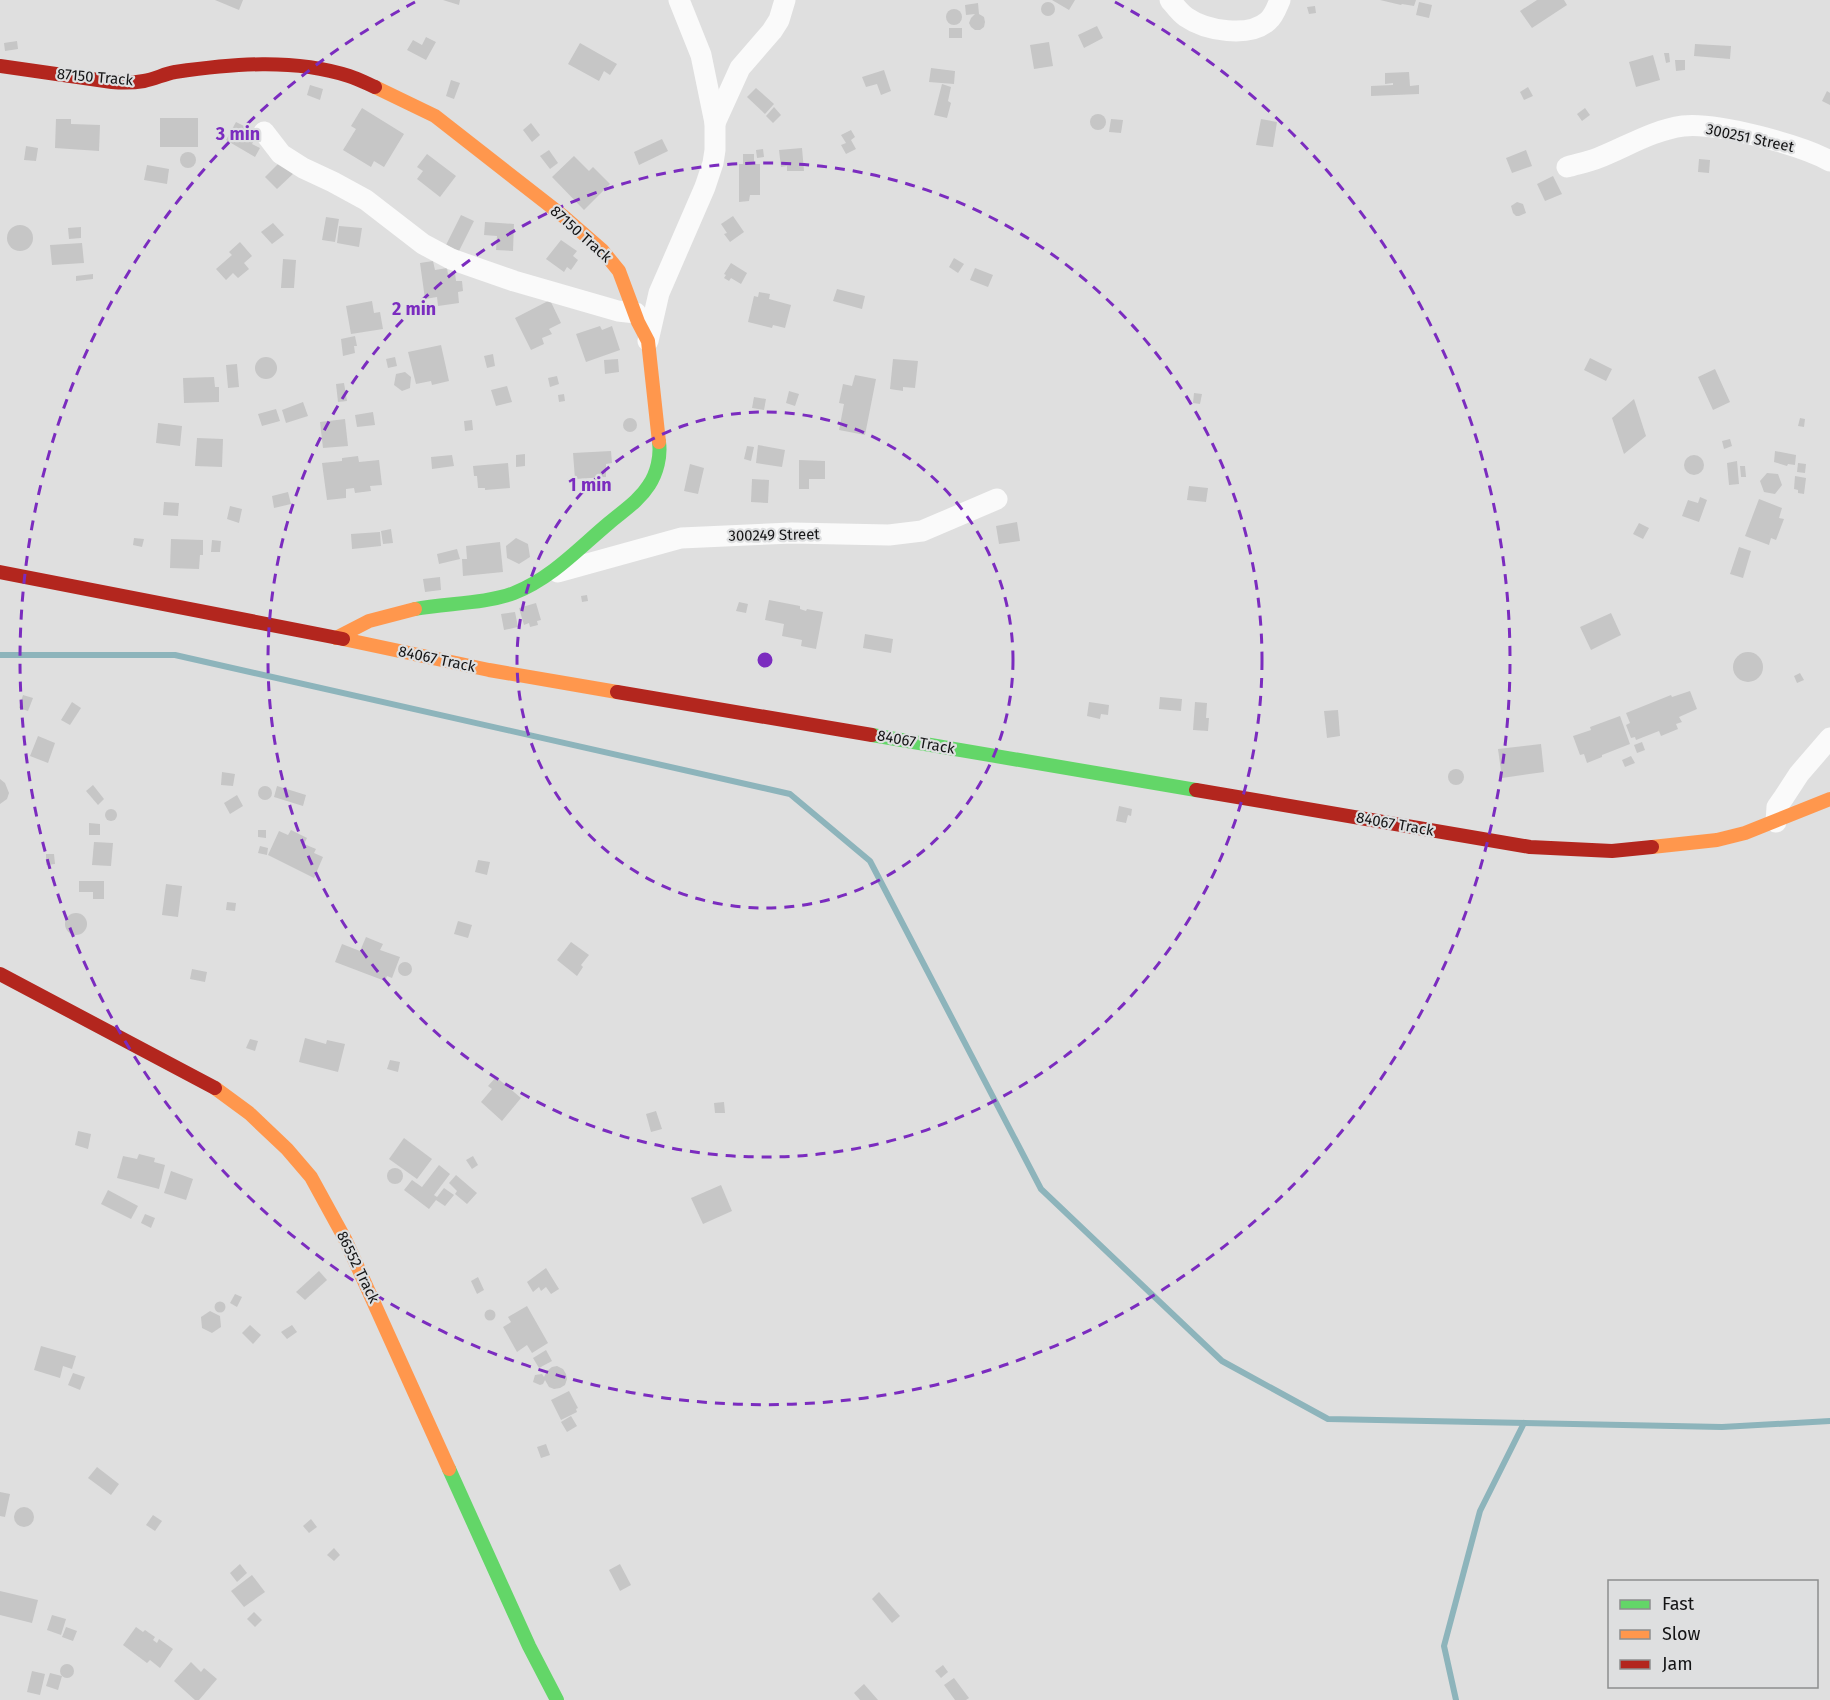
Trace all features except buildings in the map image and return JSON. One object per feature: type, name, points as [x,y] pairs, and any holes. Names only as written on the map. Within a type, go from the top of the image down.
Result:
[{"type":"street","points":[[648,341],[659,293],[686,233],[713,163],[716,139],[701,55],[679,0]]},
{"type":"street","points":[[714,123],[740,68],[772,31],[779,20],[785,0]]},
{"type":"street","points":[[1170,0],[1183,14],[1193,20],[1238,32],[1252,29],[1268,21],[1280,0]]},
{"type":"street","name":"87150 Track","points":[[0,66],[130,83],[145,81],[168,73],[210,67],[264,64],[300,66],[349,76],[435,116],[563,216],[602,250],[620,271],[648,341],[660,447],[660,460],[650,486],[632,506],[549,574],[514,593],[492,599],[447,603],[370,620],[336,638]]},
{"type":"street","name":"300251 Street","points":[[1567,166],[1597,158],[1651,135],[1685,126],[1720,129],[1770,140],[1794,146],[1830,161]]},
{"type":"street","points":[[264,132],[281,154],[303,168],[366,200],[423,243],[451,259],[514,281],[618,311],[636,313]]},
{"type":"street","name":"300249 Street","points":[[549,574],[681,538],[792,533],[889,535],[922,531],[997,499]]},
{"type":"street","name":"84067 Track","points":[[0,572],[489,670],[1530,847],[1612,850],[1718,840],[1776,822],[1830,799]]},
{"type":"street","points":[[1776,822],[1777,807],[1799,774],[1830,738]]},
{"type":"street","name":"86552 Track","points":[[0,974],[213,1086],[249,1113],[287,1149],[311,1177],[345,1239],[529,1646],[557,1700]]},
{"type":"waterway","points":[[0,655],[175,655],[790,794],[870,861],[1041,1189],[1222,1361],[1328,1419],[1722,1427],[1830,1421]]},
{"type":"waterway","points":[[1456,1700],[1444,1646],[1480,1511],[1524,1423]]},
{"type":"traffic: fast","points":[[415,609],[503,597],[541,579],[640,496],[649,485],[656,470],[659,459],[659,442]]},
{"type":"traffic: fast","points":[[872,735],[1196,790]]},
{"type":"traffic: fast","points":[[449,1469],[529,1646],[557,1700]]},
{"type":"traffic: slow","points":[[375,87],[435,116],[563,216],[602,250],[619,271],[638,322],[648,341],[659,442]]},
{"type":"traffic: slow","points":[[336,638],[369,621],[415,609]]},
{"type":"traffic: slow","points":[[343,639],[489,670],[617,692]]},
{"type":"traffic: slow","points":[[1652,847],[1717,840],[1745,833],[1830,799]]},
{"type":"traffic: slow","points":[[215,1088],[249,1113],[287,1149],[311,1177],[345,1239],[449,1469]]},
{"type":"traffic: jam","points":[[0,66],[124,83],[144,81],[171,73],[197,69],[240,65],[284,65],[328,70],[375,87]]},
{"type":"traffic: jam","points":[[0,572],[343,639]]},
{"type":"traffic: jam","points":[[617,692],[872,735]]},
{"type":"traffic: jam","points":[[1196,790],[1530,847],[1612,851],[1652,847]]},
{"type":"traffic: jam","points":[[0,974],[215,1088]]}]
